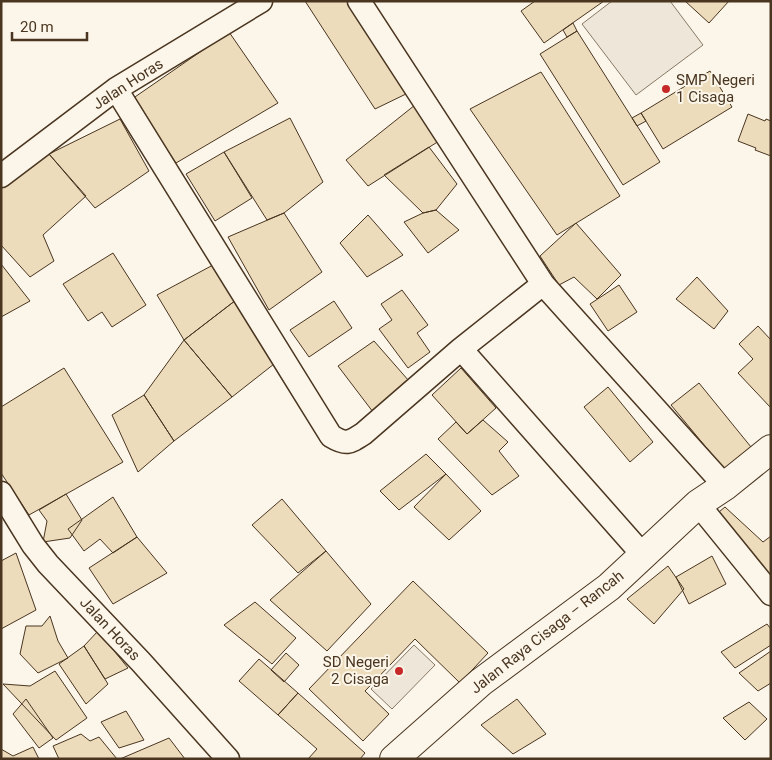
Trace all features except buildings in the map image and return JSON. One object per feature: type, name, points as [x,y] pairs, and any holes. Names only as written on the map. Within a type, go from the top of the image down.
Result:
[{"type":"main road","name":"Jalan Raya Cisaga – Rancah","points":[[394,759],[481,682],[609,588],[698,504],[725,486],[771,450]]},
{"type":"street","name":"Jalan Horas","points":[[1,176],[116,89],[261,1]]},
{"type":"street","points":[[359,1],[543,284],[725,486]]},
{"type":"street","points":[[116,89],[331,436],[341,442],[352,442],[363,434],[461,349],[543,284]]},
{"type":"street","points":[[461,349],[642,555]]},
{"type":"street","name":"Jalan Horas","points":[[1,492],[24,530],[48,564],[141,662],[228,759]]},
{"type":"street","points":[[698,504],[771,594]]},
{"type":"shaded area","points":[[612,1],[670,1],[703,45],[636,95],[582,24]]},
{"type":"shaded area","points":[[414,645],[435,665],[392,709],[371,689]]},
{"type":"place","name":"SMP Negeri 1 Cisaga","points":[[666,89]]},
{"type":"place","name":"SD Negeri 2 Cisaga","points":[[399,671]]}]
